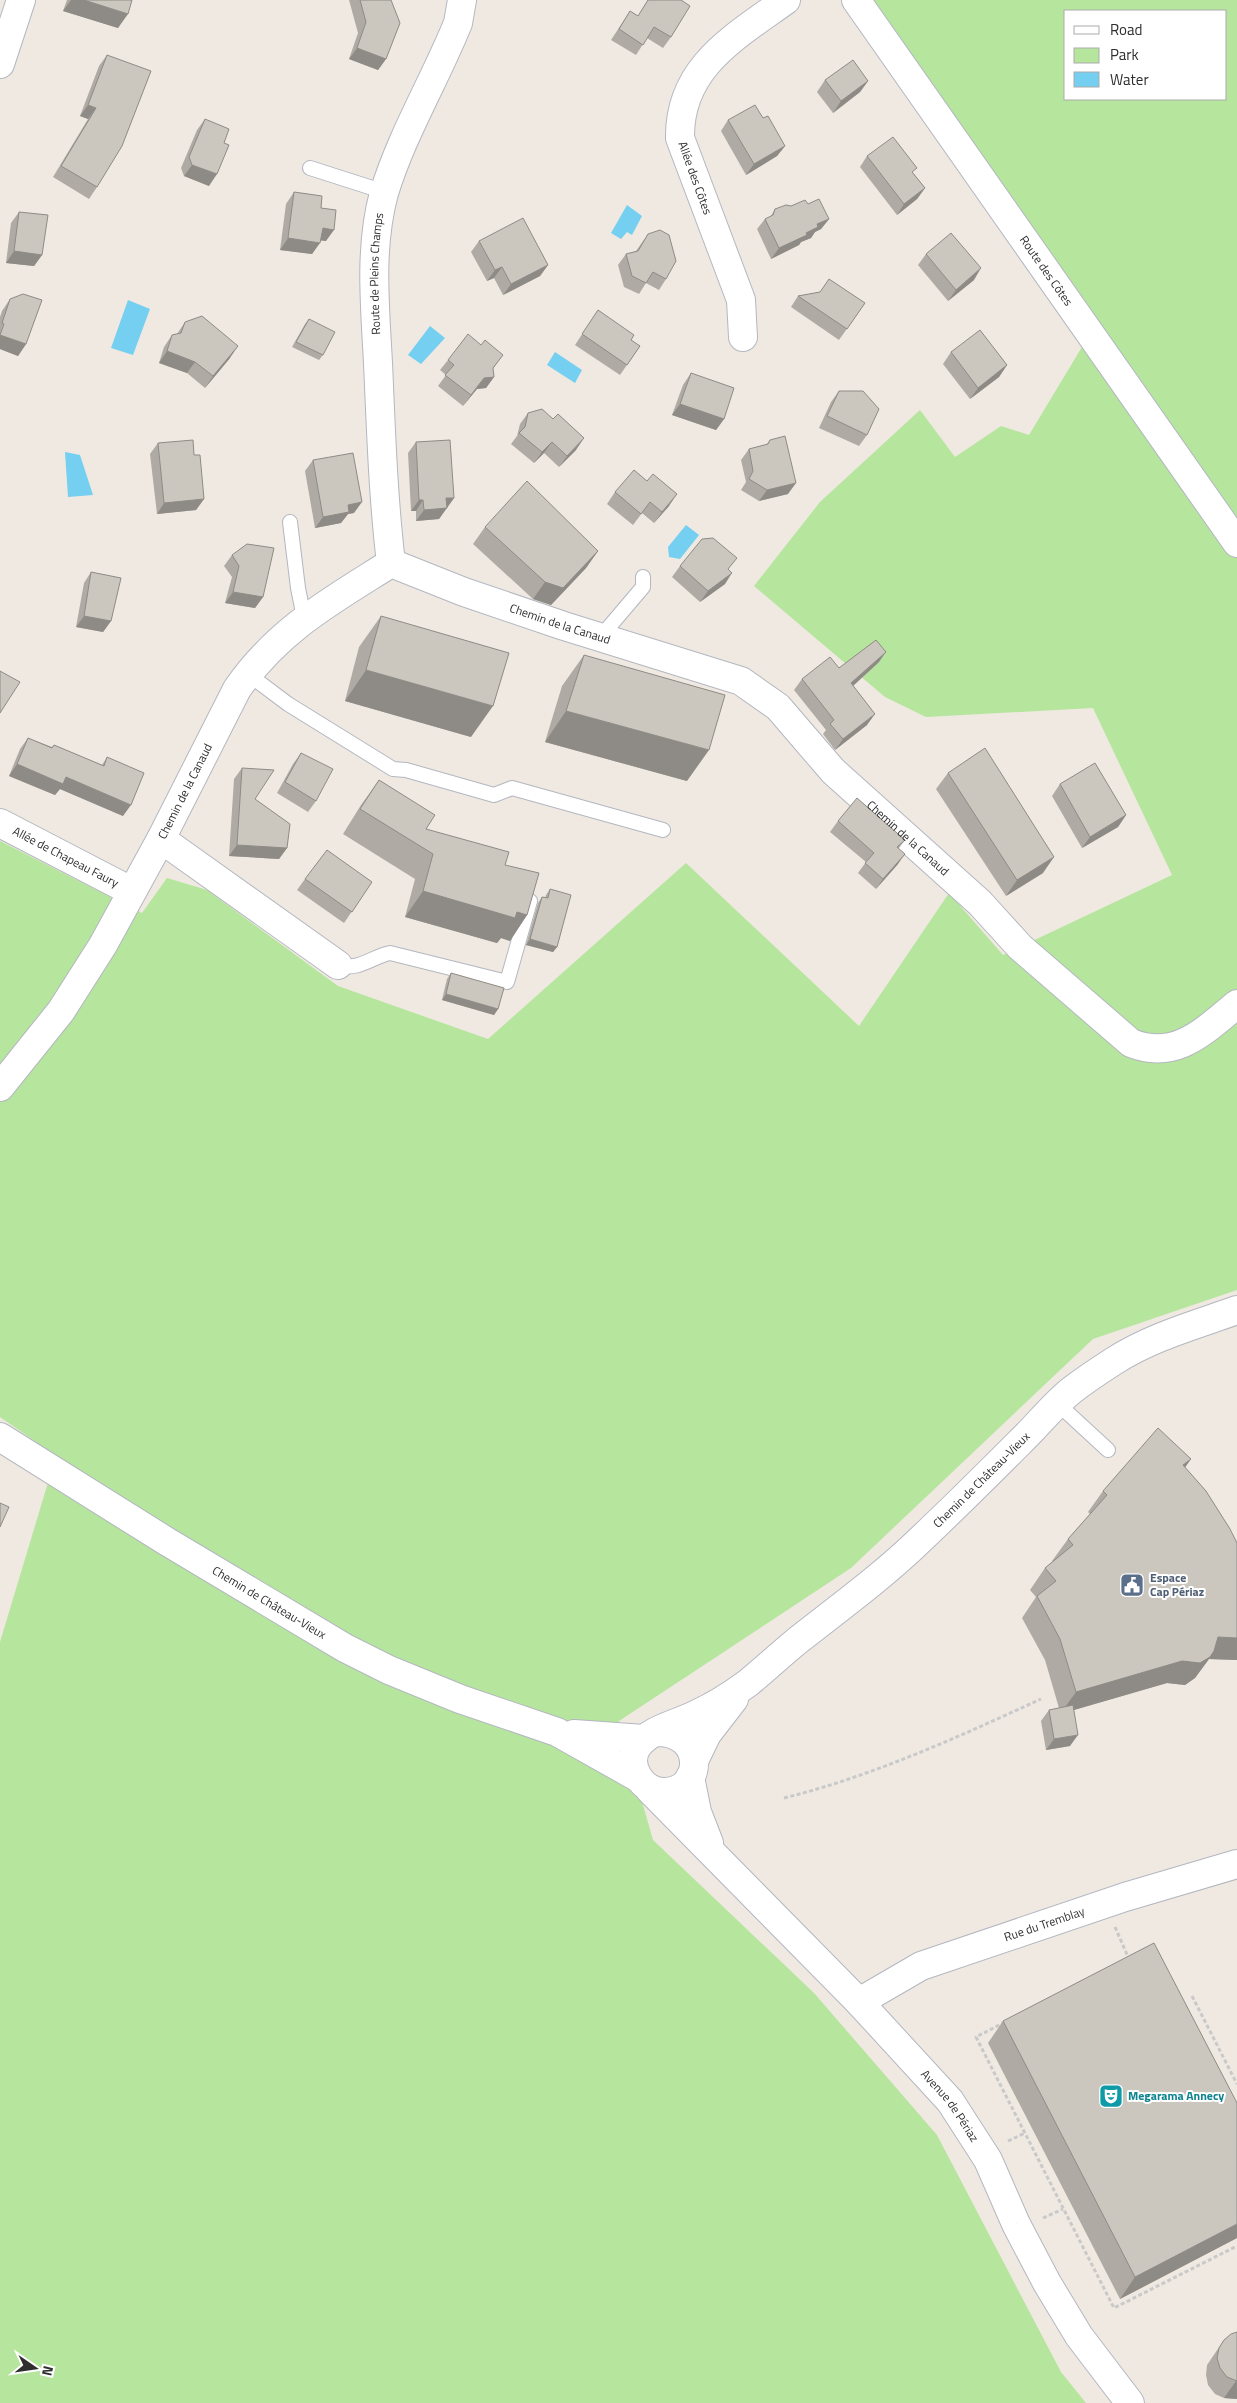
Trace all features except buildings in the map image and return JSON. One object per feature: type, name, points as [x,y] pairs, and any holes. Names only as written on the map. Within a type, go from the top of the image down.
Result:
[{"type":"street","points":[[0,64],[21,0]]},
{"type":"street","name":"Route de Pleins Champs","points":[[391,563],[383,498],[374,278],[377,223],[398,154],[455,30],[462,0]]},
{"type":"street","name":"Allée des Côtes","points":[[743,337],[740,300],[680,138],[680,119],[684,100],[705,64],[722,46],[786,0]]},
{"type":"street","name":"Route des Côtes","points":[[856,0],[1237,542]]},
{"type":"street","name":"Chemin de la Canaud","points":[[0,1087],[61,1012],[103,945],[161,839],[237,689],[248,674],[281,638],[304,618],[391,563],[464,592],[605,639],[741,681],[778,707],[814,751],[834,771],[980,903],[1020,947],[1131,1044],[1144,1049],[1160,1050],[1179,1045],[1200,1035],[1237,1004]]},
{"type":"street","name":"Allée de Chapeau Faury","points":[[0,823],[131,891]]},
{"type":"street","points":[[161,839],[338,965]]},
{"type":"street","name":"Chemin de Château-Vieux","points":[[557,1732],[609,1738],[650,1735],[698,1714],[746,1684],[863,1590],[919,1541],[1071,1391],[1125,1355],[1159,1338],[1237,1310]]},
{"type":"street","name":"Chemin de Château-Vieux","points":[[0,1437],[166,1542],[345,1648],[389,1670],[460,1699],[557,1732],[644,1783]]},
{"type":"street","name":"Chemin de Château-Vieux","points":[[692,1769],[707,1734],[746,1684]]},
{"type":"street","points":[[670,1732],[682,1738],[691,1748],[692,1769],[683,1786],[673,1792],[661,1793],[644,1783],[633,1764],[635,1750],[650,1735],[670,1732]]},
{"type":"street","name":"Avenue de Périaz","points":[[692,1769],[697,1812],[713,1851]]},
{"type":"street","name":"Avenue de Périaz","points":[[644,1783],[713,1851],[859,2002],[950,2101],[988,2160],[1016,2224],[1047,2283],[1079,2336],[1130,2403]]},
{"type":"street","name":"Rue du Tremblay","points":[[859,2002],[921,1966],[1104,1904],[1237,1864]]},
{"type":"lane","points":[[310,168],[385,192]]},
{"type":"lane","points":[[290,522],[298,588],[304,618]]},
{"type":"lane","points":[[605,639],[609,627],[643,587],[643,577]]},
{"type":"lane","points":[[248,674],[288,704],[393,770],[406,770],[494,795],[512,788],[663,830]]},
{"type":"lane","points":[[338,965],[349,968],[380,955],[390,954],[507,982],[532,893]]},
{"type":"lane","points":[[1058,1404],[1108,1450]]},
{"type":"path","points":[[784,1798],[830,1786],[956,1738],[1042,1699]]},
{"type":"path","points":[[1104,1904],[1129,1959]]},
{"type":"path","points":[[1121,1963],[1136,1955]]},
{"type":"path","points":[[1192,1996],[1237,2084]]},
{"type":"path","points":[[1010,2020],[976,2037],[1114,2308],[1237,2246]]},
{"type":"path","points":[[1012,2139],[1025,2133]]},
{"type":"path","points":[[1047,2216],[1063,2210]]},
{"type":"green space","points":[[874,0],[1237,0],[1237,1290],[1093,1339],[851,1568],[619,1721],[653,1840],[814,1993],[937,2135],[1061,2372],[1086,2403],[0,2403],[0,1642],[56,1456],[0,1417],[0,841],[142,913],[167,878],[207,890],[338,986],[488,1039],[686,863],[859,1026],[949,893],[1003,955],[1172,875],[1093,708],[926,717],[885,697],[754,586],[820,502],[920,410],[955,457],[1001,426],[1029,435],[1097,322]]},
{"type":"water","points":[[627,205],[642,216],[632,235],[627,232],[621,239],[611,233]]},
{"type":"water","points":[[128,300],[150,309],[133,355],[111,348]]},
{"type":"water","points":[[430,326],[445,338],[421,364],[408,355]]},
{"type":"water","points":[[555,352],[582,370],[575,383],[547,365]]},
{"type":"water","points":[[65,452],[80,455],[93,495],[68,497]]},
{"type":"water","points":[[686,525],[699,535],[680,559],[669,557],[668,547]]},
{"type":"place","name":"Espace Cap Périaz","points":[[1132,1585]]},
{"type":"place","name":"Megarama Annecy","points":[[1111,2096]]}]
